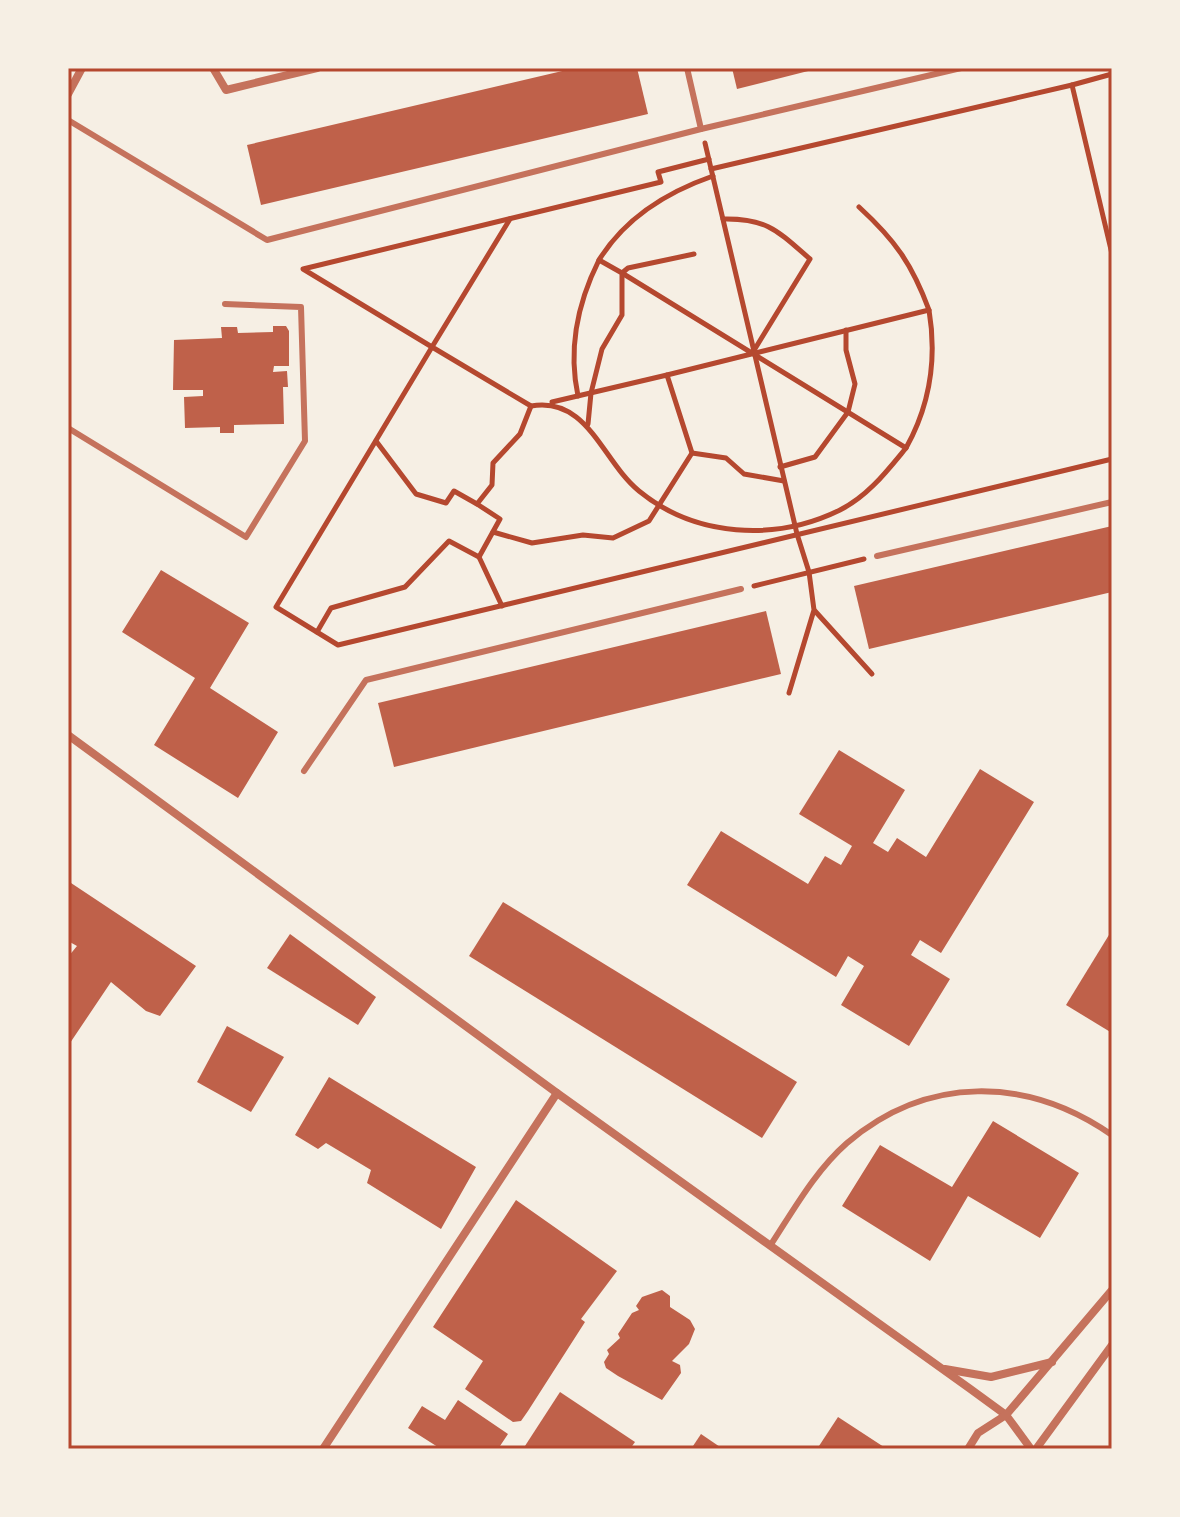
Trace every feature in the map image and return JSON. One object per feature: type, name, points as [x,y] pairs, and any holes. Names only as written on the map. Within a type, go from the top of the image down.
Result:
[{"type":"street","points":[[68,94],[82,68]]},
{"type":"street","points":[[213,68],[226,90],[317,68]]},
{"type":"street","points":[[68,735],[557,1093],[1006,1415],[1033,1449],[1112,1345]]},
{"type":"street","points":[[323,1449],[557,1093]]},
{"type":"street","points":[[968,1449],[978,1433],[1006,1415],[1112,1290]]},
{"type":"street","points":[[941,1368],[991,1377],[1012,1375],[1053,1361]]},
{"type":"lane","points":[[687,68],[701,129]]},
{"type":"lane","points":[[68,120],[267,240],[701,129],[961,68]]},
{"type":"lane","points":[[68,428],[246,537],[305,441],[301,307],[225,304]]},
{"type":"lane","points":[[877,556],[1112,502]]},
{"type":"lane","points":[[304,771],[366,680],[741,589]]},
{"type":"lane","points":[[770,1246],[814,1179],[847,1144],[897,1109],[936,1096],[949,1092],[1005,1092],[1057,1104],[1112,1135]]},
{"type":"path","points":[[578,396],[575,327],[585,288],[599,260],[638,215],[671,194],[712,173],[1112,74]]},
{"type":"path","points":[[1072,85],[1112,254]]},
{"type":"path","points":[[701,129],[780,467],[809,572],[814,610],[789,693]]},
{"type":"path","points":[[709,159],[658,172],[661,182],[303,269],[531,406],[929,310]]},
{"type":"path","points":[[550,403],[588,424],[604,453],[636,489],[659,506],[688,521],[734,530],[775,530],[842,509],[877,483],[906,448],[920,424],[930,384],[935,341],[929,310],[916,273],[893,238],[859,207]]},
{"type":"path","points":[[723,219],[751,218],[773,226],[810,259],[753,352]]},
{"type":"path","points":[[511,219],[276,607],[338,645],[1112,459]]},
{"type":"path","points":[[622,273],[628,268],[694,254]]},
{"type":"path","points":[[599,260],[906,448]]},
{"type":"path","points":[[588,424],[591,393],[602,349],[622,315],[622,273]]},
{"type":"path","points":[[780,467],[815,457],[848,412],[855,384],[846,350],[846,330]]},
{"type":"path","points":[[493,532],[532,543],[583,535],[613,538],[649,521],[692,453],[667,375]]},
{"type":"path","points":[[477,504],[492,485],[493,463],[520,434],[531,406]]},
{"type":"path","points":[[376,441],[416,494],[446,503],[454,491],[500,519],[479,557]]},
{"type":"path","points":[[692,453],[726,458],[744,474],[784,481]]},
{"type":"path","points":[[317,632],[331,608],[405,587],[449,541],[479,557],[502,606]]},
{"type":"path","points":[[741,589],[877,556]]},
{"type":"path","points":[[814,610],[872,674]]},
{"type":"building","points":[[575,68],[637,68],[648,114],[261,205],[247,145]]},
{"type":"building","points":[[732,68],[816,68],[816,69],[737,89]]},
{"type":"building","points":[[273,326],[286,326],[289,331],[289,366],[274,366],[273,372],[287,371],[288,387],[283,387],[284,424],[234,425],[234,433],[220,433],[220,427],[185,428],[184,397],[203,396],[203,390],[173,390],[174,340],[222,338],[221,327],[237,327],[238,333],[273,332]]},
{"type":"building","points":[[1112,526],[1112,592],[869,649],[854,586]]},
{"type":"building","points":[[161,570],[249,623],[210,688],[278,732],[238,798],[154,745],[195,678],[122,632]]},
{"type":"building","points":[[766,611],[781,674],[394,767],[378,703]]},
{"type":"building","points":[[839,750],[905,790],[873,843],[888,852],[897,838],[926,857],[980,769],[1034,802],[941,953],[920,940],[911,955],[950,979],[909,1046],[841,1005],[864,966],[848,956],[836,977],[687,885],[721,831],[808,884],[825,856],[841,865],[852,846],[799,814]]},
{"type":"building","points":[[68,881],[196,966],[160,1016],[146,1011],[111,982],[68,1046],[68,957],[77,946],[68,941]]},
{"type":"building","points":[[503,902],[797,1082],[762,1138],[469,956]]},
{"type":"building","points":[[1112,930],[1112,1033],[1066,1005]]},
{"type":"building","points":[[290,934],[376,997],[358,1025],[267,968]]},
{"type":"building","points":[[227,1026],[284,1057],[251,1112],[197,1082]]},
{"type":"building","points":[[329,1077],[476,1167],[441,1229],[367,1183],[371,1170],[326,1143],[318,1149],[295,1135]]},
{"type":"building","points":[[993,1121],[1079,1173],[1040,1238],[968,1196],[930,1261],[842,1206],[880,1145],[952,1187]]},
{"type":"building","points":[[516,1200],[617,1271],[581,1319],[585,1322],[528,1411],[521,1421],[513,1422],[465,1389],[483,1361],[433,1327]]},
{"type":"building","points":[[662,1290],[670,1296],[670,1307],[690,1320],[695,1329],[689,1344],[672,1361],[680,1365],[681,1373],[662,1400],[618,1376],[606,1368],[604,1362],[609,1354],[607,1350],[620,1338],[618,1334],[632,1313],[639,1310],[636,1306],[642,1297]]},
{"type":"building","points":[[560,1392],[635,1442],[630,1449],[523,1449]]},
{"type":"building","points":[[458,1400],[508,1434],[498,1449],[441,1449],[408,1428],[422,1406],[445,1420]]},
{"type":"building","points":[[838,1417],[887,1449],[817,1449]]},
{"type":"building","points":[[701,1434],[723,1449],[691,1449]]}]
